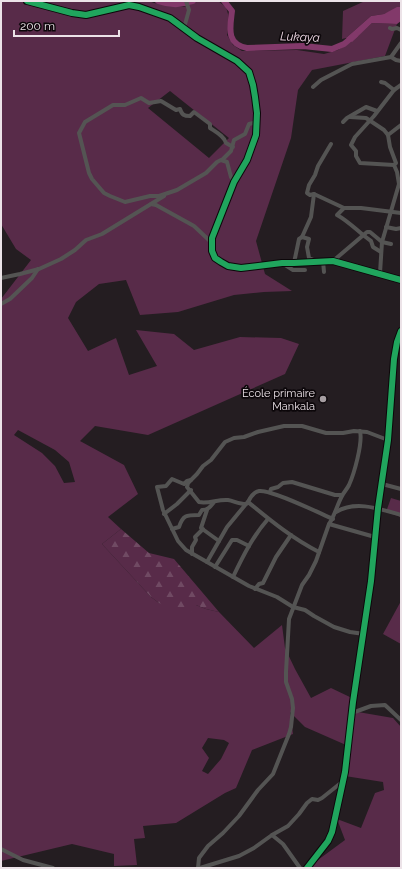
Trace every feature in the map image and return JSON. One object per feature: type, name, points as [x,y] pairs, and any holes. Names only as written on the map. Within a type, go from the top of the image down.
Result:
[{"type":"street","points":[[27,1],[72,13],[86,15],[133,5],[165,16],[204,42],[237,61],[248,72],[254,91],[257,122],[256,135],[248,158],[234,182],[211,242],[212,251],[215,258],[228,266],[241,268],[282,263],[333,260],[401,280]]},
{"type":"street","points":[[184,28],[188,10],[186,1]]},
{"type":"street","points":[[390,28],[397,28],[401,30]]},
{"type":"street","points":[[312,87],[321,80],[352,64],[387,59],[391,57],[401,43]]},
{"type":"street","points":[[391,57],[401,61]]},
{"type":"street","points":[[381,82],[385,83],[394,90]]},
{"type":"street","points":[[397,164],[360,163],[356,156],[356,151],[351,145],[394,90],[401,85]]},
{"type":"street","points":[[168,194],[125,202],[104,193],[89,173],[79,133],[85,122],[113,106],[125,105],[141,98],[149,102],[161,101],[176,110],[180,109],[184,116],[190,116],[193,112],[196,112],[210,124],[210,128],[226,140],[226,143],[232,147]]},
{"type":"street","points":[[343,122],[346,118],[366,107],[377,111]]},
{"type":"street","points":[[350,117],[358,118],[361,116],[370,120],[384,130],[388,135],[390,147],[397,164],[399,182],[382,242],[380,273]]},
{"type":"street","points":[[1,278],[39,269],[61,259],[75,250],[86,240],[102,234],[168,194],[196,180],[231,151],[234,140],[245,134],[249,124],[257,122]]},
{"type":"street","points":[[388,135],[401,125]]},
{"type":"street","points":[[331,144],[318,166],[307,193],[310,195],[314,194],[344,208],[361,208],[401,213]]},
{"type":"street","points":[[222,160],[227,162],[230,177],[234,182]]},
{"type":"street","points":[[294,263],[299,239],[302,237],[309,224],[314,194]]},
{"type":"street","points":[[396,196],[401,195]]},
{"type":"street","points":[[151,204],[156,205],[194,226],[211,242]]},
{"type":"street","points":[[344,208],[338,215],[371,240],[373,247],[381,252]]},
{"type":"street","points":[[386,227],[396,229],[401,228]]},
{"type":"street","points":[[333,260],[368,232],[382,242],[391,244]]},
{"type":"street","points":[[302,237],[309,239],[307,247],[309,258],[317,261]]},
{"type":"street","points":[[323,260],[324,272]]},
{"type":"street","points":[[282,263],[293,270],[305,270]]},
{"type":"street","points":[[1,304],[10,299],[32,278],[39,269]]},
{"type":"street","points":[[307,868],[328,841],[332,832],[345,772],[388,440],[394,359],[397,342],[401,331]]},
{"type":"street","points":[[319,552],[291,535],[247,503],[226,500],[199,502],[191,490],[187,487],[188,483],[203,466],[211,460],[225,442],[234,438],[244,437],[284,426],[302,426],[326,433],[360,431],[388,440]]},
{"type":"street","points":[[345,772],[340,784],[322,798],[318,800],[312,799],[306,803],[299,814],[288,826],[239,856],[199,868],[199,858],[208,846],[239,816],[258,790],[273,774],[289,734],[293,708],[292,699],[286,682],[289,619],[302,584],[309,575],[329,524],[333,519],[342,495],[349,485],[360,444],[360,431]]},
{"type":"street","points":[[193,479],[184,484],[172,479],[166,486],[157,488],[164,514],[182,546],[192,554],[255,589],[277,598],[293,607],[304,610],[334,627],[350,632],[364,634]]},
{"type":"street","points":[[270,492],[271,489],[278,487],[283,483],[292,482],[335,495],[342,495]]},
{"type":"street","points":[[382,484],[401,489]]},
{"type":"street","points":[[164,514],[191,490]]},
{"type":"street","points":[[207,562],[227,527],[253,494],[258,491],[270,492],[333,519]]},
{"type":"street","points":[[214,502],[207,510],[200,526],[219,541]]},
{"type":"street","points":[[336,512],[345,507],[353,506],[378,508],[401,515]]},
{"type":"street","points":[[172,529],[179,528],[182,520],[186,516],[199,515],[202,510],[207,510]]},
{"type":"street","points":[[233,577],[258,530],[268,519]]},
{"type":"street","points":[[329,524],[375,537]]},
{"type":"street","points":[[192,554],[192,547],[196,540],[195,538],[202,529]]},
{"type":"street","points":[[255,589],[259,584],[263,583],[276,557],[291,535]]},
{"type":"street","points":[[215,567],[232,540],[237,540],[249,546]]},
{"type":"street","points":[[352,713],[371,706],[385,706],[401,720]]},
{"type":"street","points":[[272,835],[283,844],[300,868]]},
{"type":"street","points":[[1,849],[24,860],[53,868]]},
{"type":"green space","points":[[1,1],[22,1],[85,17],[120,9],[118,4],[88,13],[35,1],[149,1],[184,7],[199,1],[218,1],[226,7],[228,14],[229,25],[227,35],[233,45],[242,51],[297,50],[324,54],[338,50],[351,42],[372,23],[397,24],[385,56],[312,70],[298,90],[291,138],[256,241],[265,274],[292,291],[234,295],[178,312],[140,315],[126,280],[99,284],[76,302],[68,318],[88,351],[116,338],[129,375],[157,366],[136,330],[174,334],[194,350],[240,337],[281,338],[299,344],[285,374],[148,435],[95,426],[80,441],[124,465],[138,494],[108,517],[121,529],[102,544],[151,597],[159,603],[196,605],[219,612],[254,648],[282,625],[285,648],[311,698],[331,688],[352,698],[346,745],[305,727],[290,712],[293,734],[252,750],[236,788],[225,793],[176,823],[143,826],[145,838],[134,839],[137,865],[114,866],[114,854],[72,844],[1,861],[1,299],[31,260],[16,249],[1,224]],"holes":[[[170,91],[229,138],[209,158],[148,108]],[[18,430],[55,450],[69,462],[75,482],[64,483],[55,466],[42,453],[14,435]],[[208,738],[224,740],[229,743],[221,759],[208,774],[202,771],[209,758],[202,748]]]},
{"type":"green space","points":[[365,1],[401,1],[401,7],[384,14],[371,16],[346,38],[342,39],[343,11]]},
{"type":"green space","points":[[391,498],[401,501],[401,517],[386,512]]},
{"type":"green space","points":[[121,529],[149,553],[174,559],[219,612],[196,605],[187,617],[159,603],[151,597],[102,544]]},
{"type":"green space","points":[[401,601],[401,644],[383,634]]},
{"type":"green space","points":[[358,712],[393,718],[401,727],[401,867],[307,868],[345,840],[337,819],[361,828],[375,793],[384,790],[383,782],[345,776],[352,717]]},
{"type":"shaded area","points":[[397,7],[401,7],[401,21],[397,24],[372,23],[352,42],[346,38],[371,16],[384,14]]},
{"type":"waterway","name":"Lukaya","points":[[158,1],[176,4],[193,1]]},
{"type":"waterway","name":"Lukaya","points":[[224,1],[232,11],[230,29],[232,39],[240,46],[247,48],[303,46],[332,49],[344,44],[355,35]]},
{"type":"cycle path","points":[[27,1],[72,13],[86,15],[129,5],[139,7],[170,18],[197,38],[237,61],[249,72],[253,85],[257,113],[256,135],[247,160],[234,182],[212,238],[212,251],[215,258],[228,266],[241,268],[282,263],[333,261],[401,280]]},
{"type":"cycle path","points":[[307,868],[328,841],[332,832],[345,772],[353,702],[371,581],[378,508],[388,440],[394,359],[397,342],[401,331]]},
{"type":"place","name":"École primaire Mankala","points":[[323,399]]}]
